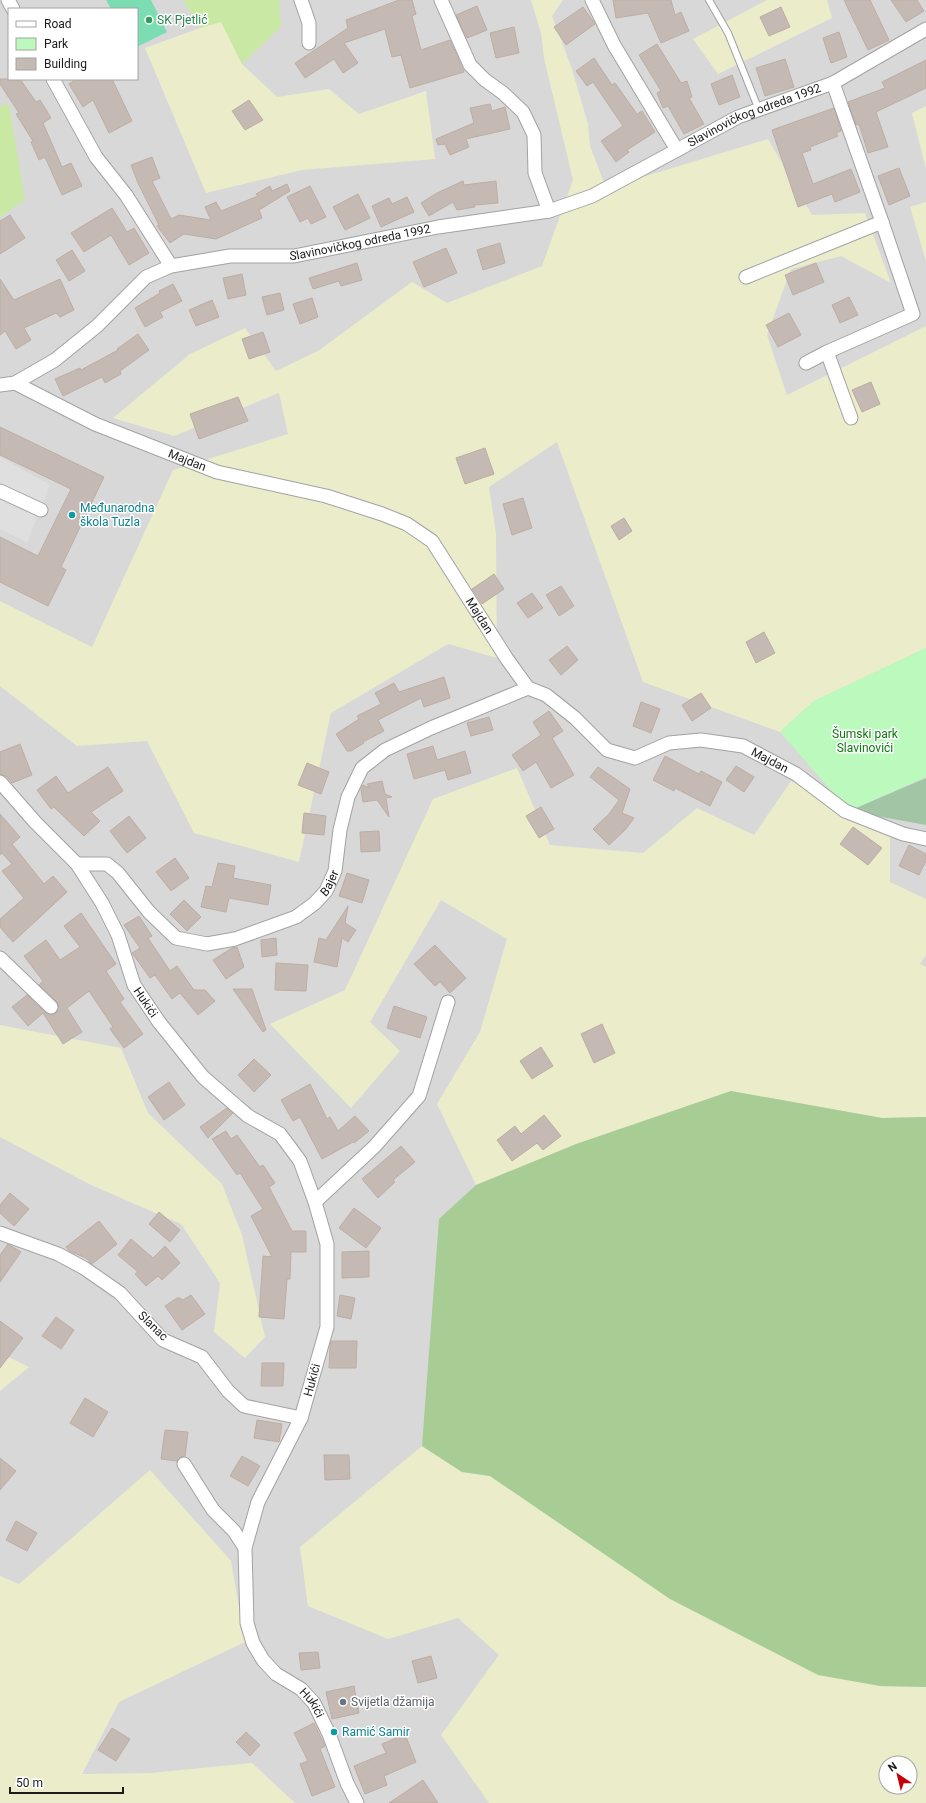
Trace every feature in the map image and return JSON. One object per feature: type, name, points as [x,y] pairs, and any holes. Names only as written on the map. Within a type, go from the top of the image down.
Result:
[{"type":"street","points":[[301,0],[309,23],[309,43]]},
{"type":"street","points":[[441,0],[470,65],[485,80],[503,93],[523,112],[534,135],[535,173],[548,211]]},
{"type":"street","name":"Slavinovičkog odreda 1992","points":[[592,0],[614,45],[677,150]]},
{"type":"street","name":"Slavinovičkog odreda 1992","points":[[0,385],[15,383],[55,360],[97,326],[146,277],[171,266],[230,256],[294,256],[438,227],[548,211],[592,196],[738,117],[833,83],[926,29]]},
{"type":"street","points":[[54,80],[96,157],[126,195],[171,266]]},
{"type":"street","name":"Slavinovičkog odreda 1992","points":[[806,363],[827,352],[913,314],[833,83]]},
{"type":"street","points":[[746,276],[882,222]]},
{"type":"street","points":[[827,352],[851,418]]},
{"type":"street","name":"Majdan","points":[[15,383],[94,424],[217,472],[326,496],[382,514],[407,524],[432,541],[507,659],[528,688],[546,695],[575,718],[607,750],[635,758],[669,743],[701,740],[743,746],[796,774],[845,811],[903,834],[926,839]]},
{"type":"street","points":[[0,491],[41,510]]},
{"type":"street","name":"Bajer","points":[[77,864],[106,864],[118,873],[149,912],[176,938],[207,944],[214,943],[235,939],[296,917],[315,903],[326,891],[335,870],[340,830],[348,797],[362,768],[385,750],[431,728],[528,688]]},
{"type":"street","name":"Hukići","points":[[0,782],[35,822],[77,864],[102,904],[118,935],[134,984],[159,1022],[203,1077],[248,1116],[280,1134],[300,1161],[315,1202],[326,1244],[327,1326],[301,1418],[258,1502],[245,1548],[247,1623],[253,1643],[263,1660],[276,1674],[301,1689],[314,1703],[329,1734],[347,1783],[357,1803]]},
{"type":"street","points":[[0,958],[51,1007]]},
{"type":"street","points":[[315,1202],[374,1147],[419,1096],[448,1002]]},
{"type":"street","name":"Slanac","points":[[0,1233],[58,1254],[84,1268],[120,1293],[163,1340],[202,1357],[228,1391],[244,1406],[301,1418]]},
{"type":"street","points":[[184,1464],[213,1510],[234,1531],[245,1548]]},
{"type":"lane","points":[[709,0],[728,33],[758,110]]},
{"type":"shaded area","points":[[0,0],[926,0],[926,1803],[0,1803]]},
{"type":"shaded area","points":[[0,457],[50,485],[27,542],[0,529]]},
{"type":"green space","name":"SK Pjetlić","points":[[106,0],[151,0],[167,32],[138,46],[138,8],[110,8]]},
{"type":"green space","points":[[183,0],[279,0],[281,27],[242,64],[221,22],[200,28]]},
{"type":"green space","points":[[531,0],[563,0],[552,16],[572,69],[588,124],[590,146],[606,188],[768,139],[812,215],[865,213],[891,283],[841,256],[791,269],[767,335],[787,395],[926,326],[926,648],[814,701],[780,732],[643,682],[557,442],[489,487],[496,534],[497,658],[448,644],[331,713],[299,862],[194,833],[147,741],[77,746],[0,686],[0,601],[92,647],[173,470],[288,434],[279,393],[174,436],[113,418],[190,354],[245,328],[276,371],[318,351],[412,282],[447,303],[542,266],[573,180],[544,58],[541,33]]},
{"type":"green space","points":[[767,0],[827,0],[832,18],[718,74],[693,39]]},
{"type":"green space","points":[[221,21],[242,64],[277,97],[329,89],[359,114],[426,91],[435,159],[302,170],[206,193],[145,48]]},
{"type":"green space","points":[[9,104],[25,200],[0,217],[0,106]]},
{"type":"green space","points":[[926,106],[926,169],[912,113]]},
{"type":"green space","points":[[926,202],[926,261],[910,207]]},
{"type":"green space","name":"Šumski park Slavinovići","points":[[926,648],[926,777],[849,811],[780,732],[814,701]]},
{"type":"green space","points":[[517,768],[550,845],[643,853],[697,808],[754,835],[791,781],[890,831],[890,882],[926,899],[926,955],[920,964],[926,967],[926,1117],[882,1118],[731,1091],[476,1185],[437,1104],[480,1032],[507,939],[441,900],[370,1022],[400,1051],[351,1108],[270,1024],[345,990],[433,799]]},
{"type":"green space","points":[[926,778],[926,825],[849,811]]},
{"type":"green space","points":[[0,1025],[121,1048],[148,1113],[222,1184],[242,1235],[265,1337],[245,1358],[214,1332],[220,1283],[181,1224],[91,1185],[0,1137]]},
{"type":"green space","points":[[731,1091],[882,1118],[926,1117],[926,1687],[880,1686],[818,1675],[670,1599],[490,1476],[462,1472],[422,1446],[439,1219],[476,1185],[576,1144]]},
{"type":"green space","points":[[0,1353],[29,1367],[0,1391]]},
{"type":"green space","points":[[422,1446],[462,1472],[490,1476],[591,1544],[880,1686],[926,1687],[926,1803],[489,1803],[441,1735],[499,1655],[458,1618],[388,1639],[308,1606],[300,1547]]},
{"type":"green space","points":[[150,1470],[231,1561],[245,1642],[119,1702],[82,1774],[151,1773],[252,1763],[295,1803],[0,1803],[0,1576],[19,1584]]},
{"type":"building","points":[[399,0],[412,0],[416,14],[412,16],[421,50],[450,40],[464,72],[410,88],[401,55],[392,57],[385,29],[344,43],[358,63],[343,73],[334,59],[305,78],[295,63],[348,28],[346,20]]},
{"type":"building","points":[[613,0],[671,0],[675,15],[681,12],[689,31],[661,43],[648,13],[616,18]]},
{"type":"building","points":[[844,0],[870,0],[889,40],[868,50]]},
{"type":"building","points":[[891,0],[917,0],[924,11],[906,22]]},
{"type":"building","points":[[477,6],[487,30],[467,38],[456,15]]},
{"type":"building","points":[[583,7],[595,24],[566,45],[554,27]]},
{"type":"building","points":[[781,7],[790,27],[769,36],[760,17]]},
{"type":"building","points":[[514,27],[519,53],[496,58],[490,33]]},
{"type":"building","points":[[839,32],[847,57],[831,63],[823,38]]},
{"type":"building","points":[[657,44],[681,83],[687,81],[692,97],[689,98],[704,124],[684,134],[668,106],[663,108],[657,93],[661,91],[639,55]]},
{"type":"building","points":[[594,58],[612,85],[615,83],[637,114],[642,111],[655,132],[627,150],[629,152],[616,162],[601,141],[623,126],[593,82],[587,86],[576,71]]},
{"type":"building","points":[[785,59],[794,87],[765,96],[756,68]]},
{"type":"building","points":[[926,60],[926,88],[876,112],[888,147],[868,153],[859,124],[856,125],[848,102],[885,88],[882,82]]},
{"type":"building","points":[[732,75],[740,97],[719,105],[711,84]]},
{"type":"building","points":[[0,79],[21,80],[36,102],[40,100],[51,118],[43,123],[62,167],[71,163],[82,186],[62,195],[45,157],[39,160],[31,142],[33,141],[16,114],[19,113],[0,84]]},
{"type":"building","points":[[75,80],[112,80],[132,121],[109,133],[93,100],[83,107],[69,84]]},
{"type":"building","points":[[249,100],[263,120],[245,130],[232,111]]},
{"type":"building","points":[[490,104],[492,111],[505,107],[510,129],[466,139],[469,147],[450,155],[445,144],[438,145],[436,139],[474,123],[470,108]]},
{"type":"building","points":[[834,108],[841,131],[836,133],[838,136],[810,147],[811,150],[802,153],[813,184],[851,169],[860,192],[835,202],[832,194],[798,207],[772,130]]},
{"type":"building","points":[[152,157],[160,178],[152,181],[171,219],[179,215],[211,220],[205,207],[216,202],[221,211],[258,196],[256,194],[270,186],[272,191],[287,184],[290,191],[259,210],[262,218],[216,239],[184,234],[170,243],[157,226],[159,225],[138,183],[131,165]]},
{"type":"building","points":[[899,168],[910,196],[889,205],[878,176]]},
{"type":"building","points":[[463,181],[464,185],[496,181],[498,203],[474,205],[475,207],[457,210],[453,202],[429,216],[421,203],[437,193]]},
{"type":"building","points":[[310,186],[326,217],[311,224],[308,218],[300,222],[287,197]]},
{"type":"building","points":[[358,194],[370,218],[345,230],[333,207]]},
{"type":"building","points":[[407,197],[414,212],[381,227],[372,206],[389,198],[392,204]]},
{"type":"building","points":[[112,208],[127,232],[134,228],[149,253],[129,265],[111,235],[84,252],[71,233]]},
{"type":"building","points":[[10,215],[25,238],[0,254],[0,221]]},
{"type":"building","points":[[500,243],[505,263],[483,270],[477,250]]},
{"type":"building","points":[[446,248],[457,273],[424,287],[413,262]]},
{"type":"building","points":[[72,250],[85,271],[69,281],[56,260]]},
{"type":"building","points":[[357,263],[362,280],[341,286],[339,281],[313,289],[309,278]]},
{"type":"building","points":[[816,263],[824,282],[793,295],[785,275]]},
{"type":"building","points":[[242,274],[246,295],[228,299],[223,278]]},
{"type":"building","points":[[0,279],[14,300],[60,279],[74,310],[60,317],[56,313],[24,328],[31,340],[16,349],[5,331],[0,335]]},
{"type":"building","points":[[173,284],[182,301],[160,312],[163,317],[145,327],[135,308],[160,293],[159,291]]},
{"type":"building","points":[[280,293],[284,310],[267,315],[262,297]]},
{"type":"building","points":[[849,297],[858,315],[840,323],[832,305]]},
{"type":"building","points":[[312,298],[318,317],[300,324],[293,304]]},
{"type":"building","points":[[212,300],[219,317],[196,326],[189,310]]},
{"type":"building","points":[[789,313],[801,335],[778,347],[766,325]]},
{"type":"building","points":[[263,332],[270,352],[249,359],[242,339]]},
{"type":"building","points":[[138,334],[149,350],[120,371],[121,374],[105,383],[102,377],[63,396],[55,379],[80,368],[81,370],[118,350],[117,349]]},
{"type":"building","points":[[871,382],[880,404],[862,412],[852,390]]},
{"type":"building","points":[[238,397],[248,421],[199,439],[190,414]]},
{"type":"building","points":[[0,427],[104,477],[61,567],[66,570],[48,606],[0,582],[0,537],[38,556],[71,489],[0,455]]},
{"type":"building","points":[[485,448],[494,474],[465,484],[456,458]]},
{"type":"building","points":[[523,498],[532,528],[512,535],[503,504]]},
{"type":"building","points":[[624,518],[632,531],[619,540],[611,526]]},
{"type":"building","points":[[494,574],[504,589],[482,604],[472,589]]},
{"type":"building","points":[[561,586],[574,606],[559,616],[546,595]]},
{"type":"building","points":[[532,593],[543,608],[528,618],[517,603]]},
{"type":"building","points":[[764,632],[775,653],[756,663],[746,642]]},
{"type":"building","points":[[567,646],[578,660],[561,675],[549,660]]},
{"type":"building","points":[[444,677],[450,698],[424,707],[421,698],[378,720],[384,731],[363,742],[364,743],[351,751],[347,751],[336,734],[359,719],[357,716],[381,704],[375,693],[394,683],[399,692]]},
{"type":"building","points":[[701,693],[711,708],[692,721],[682,705]]},
{"type":"building","points":[[641,702],[660,709],[651,733],[633,726]]},
{"type":"building","points":[[549,711],[563,731],[552,738],[574,775],[551,788],[536,762],[523,771],[512,755],[541,735],[533,722]]},
{"type":"building","points":[[489,717],[493,730],[471,736],[467,723]]},
{"type":"building","points":[[20,744],[32,775],[12,783],[6,776],[0,774],[0,752]]},
{"type":"building","points":[[433,746],[437,760],[465,751],[471,773],[448,780],[445,770],[414,779],[407,754]]},
{"type":"building","points":[[665,756],[699,774],[701,771],[722,782],[710,806],[675,788],[674,791],[653,780]]},
{"type":"building","points":[[307,763],[329,772],[321,794],[298,785]]},
{"type":"building","points":[[736,766],[754,777],[744,792],[726,780]]},
{"type":"building","points":[[108,767],[123,791],[91,812],[100,821],[84,836],[54,807],[51,809],[37,790],[56,776],[68,793]]},
{"type":"building","points":[[598,767],[630,789],[622,813],[634,818],[626,829],[609,845],[593,829],[609,814],[619,800],[590,777]]},
{"type":"building","points":[[382,781],[385,794],[392,797],[386,798],[389,817],[377,800],[363,802],[361,789],[363,785],[370,788],[367,784]]},
{"type":"building","points":[[541,807],[554,829],[539,838],[526,816]]},
{"type":"building","points":[[304,813],[326,816],[324,835],[302,833]]},
{"type":"building","points":[[0,814],[20,837],[12,844],[44,884],[53,876],[67,892],[13,942],[0,927],[0,919],[24,898],[2,871],[12,864],[2,853],[0,855]]},
{"type":"building","points":[[129,816],[146,838],[127,853],[110,831]]},
{"type":"building","points":[[853,827],[882,848],[868,865],[840,844]]},
{"type":"building","points":[[379,831],[380,851],[361,852],[360,832]]},
{"type":"building","points":[[909,845],[926,854],[926,861],[919,875],[899,866]]},
{"type":"building","points":[[175,858],[189,878],[171,891],[156,872]]},
{"type":"building","points":[[218,863],[235,866],[233,878],[271,885],[268,905],[229,898],[226,912],[201,907],[206,886],[212,887]]},
{"type":"building","points":[[347,873],[369,880],[362,903],[339,896]]},
{"type":"building","points":[[184,900],[201,917],[187,931],[170,914]]},
{"type":"building","points":[[348,906],[345,923],[356,930],[348,942],[342,938],[337,967],[314,962],[319,938],[326,940]]},
{"type":"building","points":[[81,913],[116,964],[106,971],[124,999],[120,1002],[143,1034],[124,1048],[110,1029],[113,1027],[89,991],[67,1008],[82,1032],[63,1044],[43,1013],[28,1026],[12,1007],[27,995],[46,1013],[53,1015],[57,1012],[59,1004],[39,985],[43,981],[24,956],[46,940],[60,960],[80,947],[64,926]]},
{"type":"building","points":[[139,916],[152,936],[148,938],[170,971],[177,966],[194,990],[205,990],[215,1001],[198,1015],[180,993],[172,999],[155,975],[150,978],[132,953],[140,948],[124,925]]},
{"type":"building","points":[[276,938],[277,955],[262,957],[261,940]]},
{"type":"building","points":[[435,945],[466,978],[450,993],[440,982],[435,986],[414,964]]},
{"type":"building","points":[[237,947],[244,967],[226,979],[213,960],[232,948]]},
{"type":"building","points":[[276,963],[308,965],[306,991],[275,990]]},
{"type":"building","points":[[233,989],[252,989],[266,1030],[263,1032]]},
{"type":"building","points":[[394,1006],[427,1017],[420,1038],[387,1028]]},
{"type":"building","points":[[602,1024],[615,1053],[594,1063],[581,1034]]},
{"type":"building","points":[[541,1047],[553,1066],[532,1079],[520,1061]]},
{"type":"building","points":[[254,1059],[271,1075],[254,1092],[238,1075]]},
{"type":"building","points":[[169,1082],[185,1105],[164,1120],[148,1097]]},
{"type":"building","points":[[310,1084],[327,1119],[330,1117],[338,1131],[355,1116],[369,1131],[354,1143],[353,1142],[322,1159],[300,1117],[293,1121],[281,1100]]},
{"type":"building","points":[[227,1108],[233,1113],[208,1138],[200,1127]]},
{"type":"building","points":[[544,1115],[561,1136],[543,1150],[537,1143],[512,1161],[497,1140],[515,1126],[521,1134]]},
{"type":"building","points":[[226,1131],[231,1139],[237,1135],[260,1167],[263,1165],[275,1183],[269,1187],[292,1231],[306,1231],[306,1252],[291,1252],[290,1279],[287,1279],[284,1319],[259,1317],[263,1256],[272,1257],[251,1216],[263,1209],[240,1173],[237,1175],[212,1139]]},
{"type":"building","points":[[401,1146],[415,1162],[393,1180],[395,1182],[378,1198],[362,1179]]},
{"type":"building","points":[[10,1193],[29,1209],[14,1226],[0,1213],[0,1205]]},
{"type":"building","points":[[354,1208],[381,1228],[366,1248],[339,1228]]},
{"type":"building","points":[[159,1212],[180,1230],[170,1242],[149,1224]]},
{"type":"building","points":[[99,1221],[117,1244],[92,1264],[86,1258],[69,1251],[66,1247]]},
{"type":"building","points":[[131,1239],[153,1258],[165,1246],[180,1263],[162,1280],[158,1276],[146,1286],[135,1274],[138,1272],[118,1255]]},
{"type":"building","points":[[8,1244],[21,1252],[0,1282],[0,1255]]},
{"type":"building","points":[[369,1251],[369,1277],[342,1278],[342,1252]]},
{"type":"building","points":[[191,1295],[205,1314],[182,1330],[165,1306],[177,1298],[183,1300]]},
{"type":"building","points":[[340,1295],[355,1298],[351,1319],[337,1316]]},
{"type":"building","points":[[56,1317],[74,1330],[61,1349],[42,1336]]},
{"type":"building","points":[[0,1321],[23,1338],[0,1368]]},
{"type":"building","points":[[331,1341],[357,1341],[356,1368],[329,1368]]},
{"type":"building","points":[[262,1363],[284,1363],[283,1386],[261,1386]]},
{"type":"building","points":[[85,1398],[108,1412],[93,1437],[70,1423]]},
{"type":"building","points":[[257,1420],[282,1424],[279,1442],[254,1438]]},
{"type":"building","points":[[165,1430],[188,1432],[185,1456],[180,1457],[177,1461],[161,1459]]},
{"type":"building","points":[[324,1455],[349,1455],[350,1479],[325,1480]]},
{"type":"building","points":[[242,1456],[260,1466],[248,1486],[230,1476]]},
{"type":"building","points":[[0,1458],[16,1471],[0,1490]]},
{"type":"building","points":[[16,1521],[37,1533],[27,1551],[6,1540]]},
{"type":"building","points":[[318,1652],[320,1668],[301,1670],[299,1653]]},
{"type":"building","points":[[431,1656],[437,1678],[418,1683],[412,1661]]},
{"type":"building","name":"Svijetla džamija","points":[[354,1686],[359,1713],[332,1719],[326,1692]]},
{"type":"building","points":[[314,1723],[325,1746],[320,1749],[335,1787],[312,1796],[300,1764],[308,1761],[294,1733]]},
{"type":"building","points":[[112,1728],[130,1739],[116,1761],[98,1750]]},
{"type":"building","points":[[246,1732],[260,1745],[250,1756],[236,1742]]},
{"type":"building","points":[[405,1734],[416,1762],[384,1776],[387,1785],[365,1794],[354,1766],[386,1753],[382,1744]]},
{"type":"building","points":[[423,1780],[438,1803],[389,1803]]},
{"type":"place","name":"SK Pjetlić","points":[[149,20]]},
{"type":"place","name":"Međunarodna škola Tuzla","points":[[72,515]]},
{"type":"place","name":"Svijetla džamija","points":[[343,1702]]},
{"type":"place","name":"Ramić Samir","points":[[334,1732]]}]
